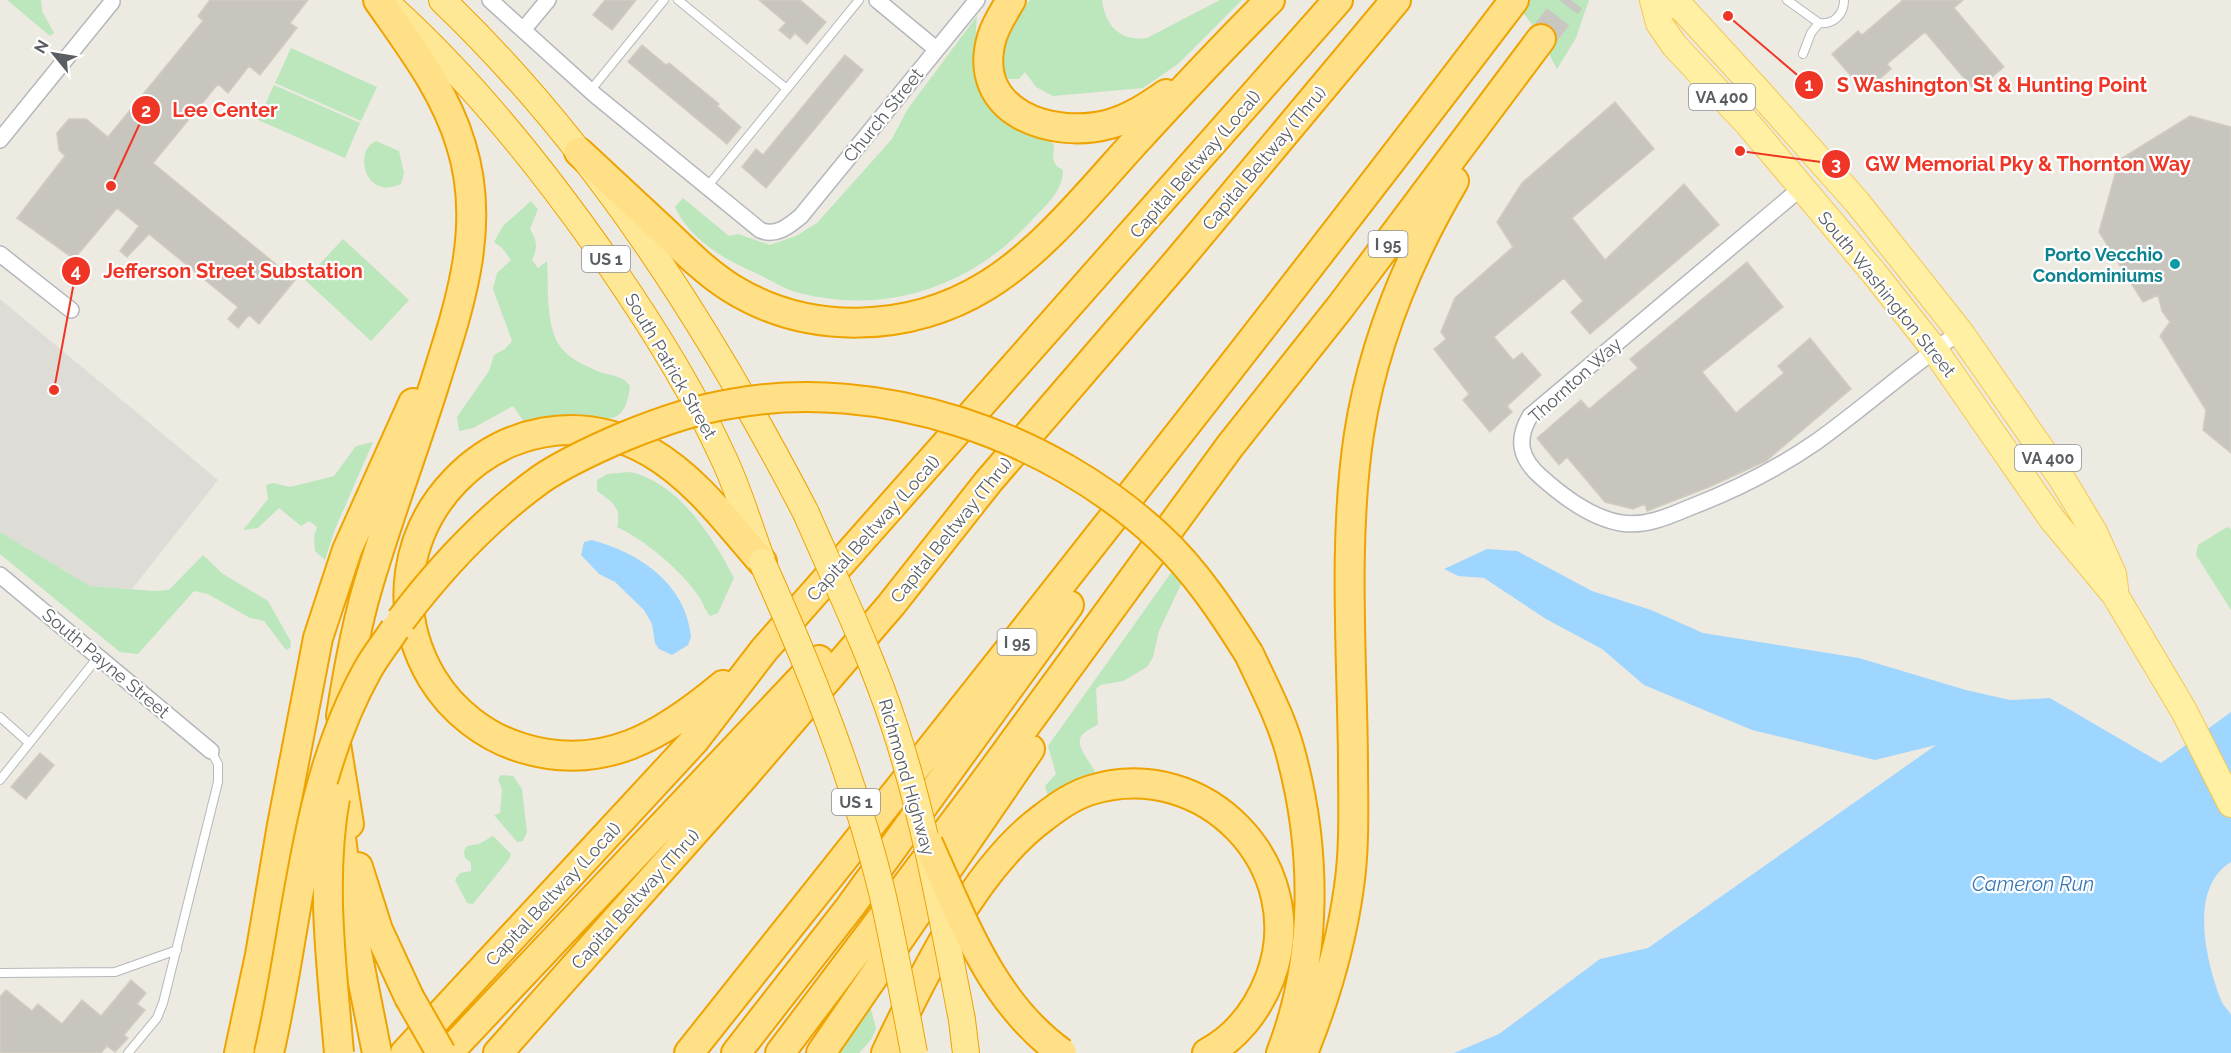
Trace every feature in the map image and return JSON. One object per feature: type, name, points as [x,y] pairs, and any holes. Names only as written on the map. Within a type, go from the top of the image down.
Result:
[{"type":"highway","points":[[377,1053],[345,884],[338,811],[336,744],[364,600],[457,312],[471,251],[468,180],[462,146],[445,104],[381,0]]},
{"type":"highway","name":"South Patrick Street","points":[[381,0],[427,40],[517,141],[570,207],[625,286],[690,392],[724,458],[762,562]]},
{"type":"highway","name":"US 1","points":[[442,0],[494,52],[579,152]]},
{"type":"highway","points":[[1011,0],[992,37],[989,55],[990,76],[998,95],[1012,109],[1041,125],[1062,129],[1111,124],[1144,109],[1204,66]]},
{"type":"highway","points":[[579,152],[691,256],[738,292],[798,316],[855,324],[886,321],[930,312],[987,286],[1019,262],[1072,211],[1204,66],[1270,0]]},
{"type":"highway","name":"Capital Beltway (Local)","points":[[405,1053],[694,741],[764,651],[1338,0]]},
{"type":"highway","name":"Capital Beltway (Thru)","points":[[498,1053],[768,748],[891,605],[988,482],[1177,262],[1396,0]]},
{"type":"highway","name":"I 95","points":[[689,1053],[986,682],[1341,229],[1514,0]]},
{"type":"highway","name":"I 95","points":[[780,1053],[977,792],[1230,446],[1341,306],[1541,39],[1440,206],[1418,247],[1387,322],[1366,394],[1354,480],[1353,802],[1349,886],[1337,950],[1321,1008],[1303,1053]]},
{"type":"highway","name":"Richmond Highway","points":[[579,152],[683,298],[735,383],[806,513],[877,678],[895,727],[928,843],[966,1053]]},
{"type":"highway","points":[[736,1053],[948,775],[1341,229]]},
{"type":"highway","points":[[239,1053],[260,956],[282,825],[318,638],[347,550],[381,471],[457,312]]},
{"type":"highway","points":[[269,1053],[308,843],[330,757],[347,711],[368,669],[395,629],[456,553],[510,503],[543,478],[577,458],[655,423],[731,404],[816,397],[884,405],[949,418],[1002,435],[1033,450],[1090,482],[1162,539],[1227,620],[1249,654],[1276,713],[1289,750],[1302,801],[1310,877],[1306,956],[1300,994],[1281,1053]]},
{"type":"highway","points":[[762,562],[712,505],[670,465],[620,438],[595,432],[567,431],[535,435],[506,444],[478,460],[457,478],[434,506],[416,543],[410,569],[409,598],[410,622],[415,642],[439,690],[455,709],[482,729],[513,746],[538,754],[587,757],[641,742],[676,723],[764,651]]},
{"type":"highway","points":[[448,1053],[988,482]]},
{"type":"highway","name":"US 1","points":[[762,562],[805,658],[860,813],[884,901],[914,1053]]},
{"type":"highway","points":[[821,1053],[971,838],[1088,663],[1109,609]]},
{"type":"highway","points":[[339,1053],[328,908],[330,838],[334,800],[342,763],[358,716],[395,629]]},
{"type":"highway","points":[[336,744],[362,885],[400,980],[441,1053]]},
{"type":"highway","points":[[886,1053],[913,996],[944,943],[978,888],[1004,855],[1042,818],[1066,802],[1090,790],[1116,785],[1140,784],[1187,795],[1210,805],[1231,820],[1261,856],[1272,879],[1279,907],[1281,937],[1276,963],[1266,990],[1254,1011],[1234,1034],[1207,1053]]},
{"type":"highway","points":[[928,843],[972,942],[1004,997],[1031,1029],[1062,1053]]},
{"type":"main road","name":"South Washington Street","points":[[1653,0],[1659,23],[1674,45],[1749,126],[1874,273],[1934,350],[2052,519],[2115,595],[2184,711],[2226,794]]},
{"type":"main road","name":"South Washington Street","points":[[1663,0],[1682,8],[1768,101],[1857,202],[1960,332],[2062,479],[2094,532],[2113,574],[2115,595]]},
{"type":"street","points":[[490,0],[590,91],[707,187]]},
{"type":"street","points":[[524,30],[548,0]]},
{"type":"street","points":[[877,0],[936,49]]},
{"type":"street","name":"Church Street","points":[[707,187],[760,230],[769,233],[786,227],[801,216],[976,0]]},
{"type":"street","points":[[0,140],[112,2]]},
{"type":"street","name":"Thornton Way","points":[[1801,188],[1530,416],[1524,426],[1521,443],[1526,463],[1548,483],[1595,514],[1620,523],[1638,524],[1662,519],[1723,495],[1767,473],[1815,442],[1960,332]]},
{"type":"street","points":[[0,254],[71,310]]},
{"type":"street","name":"South Payne Street","points":[[0,575],[212,751]]},
{"type":"lane","points":[[590,91],[664,0]]},
{"type":"lane","points":[[678,0],[787,89]]},
{"type":"lane","points":[[707,187],[859,0]]},
{"type":"lane","points":[[1787,0],[1819,22],[1826,24],[1836,20],[1844,6],[1844,0]]},
{"type":"lane","points":[[1803,54],[1811,33],[1819,22]]},
{"type":"lane","points":[[0,780],[98,657]]},
{"type":"lane","points":[[0,717],[28,742]]},
{"type":"lane","points":[[128,1053],[160,1011],[177,950],[218,782],[218,764],[212,751]]},
{"type":"lane","points":[[0,973],[115,972],[177,950]]},
{"type":"shaded area","points":[[0,299],[218,480],[132,589],[90,586],[0,532]]},
{"type":"green space","points":[[7,0],[41,0],[42,11],[54,33],[50,36]]},
{"type":"green space","points":[[1030,0],[1102,0],[1110,24],[1122,34],[1137,39],[1147,38],[1220,0],[1242,0],[1178,64],[1143,88],[1053,96],[1036,87],[1025,72],[1019,79],[1009,79],[1001,69],[1010,32]]},
{"type":"green space","points":[[1514,0],[1589,0],[1576,38],[1557,69],[1538,33]]},
{"type":"green space","points":[[977,16],[977,49],[1007,118],[1016,126],[1050,141],[1054,145],[1055,163],[1063,170],[1060,185],[1047,205],[1006,245],[981,264],[953,279],[925,290],[895,297],[863,300],[831,299],[799,293],[783,287],[721,256],[690,230],[682,219],[675,207],[683,198],[729,236],[738,234],[770,245],[796,236],[817,223],[892,139],[907,110]]},
{"type":"green space","points":[[291,48],[377,87],[361,121],[275,83]]},
{"type":"green space","points":[[274,85],[360,123],[345,158],[258,120]]},
{"type":"green space","points":[[376,141],[399,151],[404,173],[401,184],[384,188],[375,184],[366,173],[364,158],[366,151]]},
{"type":"green space","points":[[531,201],[538,209],[530,229],[536,244],[532,260],[538,268],[547,261],[549,309],[558,343],[568,355],[576,360],[627,382],[630,386],[627,400],[618,415],[611,418],[559,416],[524,422],[513,406],[473,428],[459,431],[457,417],[489,371],[494,355],[505,349],[512,341],[493,289],[497,273],[511,260],[494,242],[503,226]]},
{"type":"green space","points":[[343,239],[409,300],[371,341],[305,280]]},
{"type":"green space","points":[[373,442],[335,529],[325,560],[315,551],[314,537],[317,527],[309,521],[301,526],[279,508],[258,528],[243,530],[268,499],[266,485],[273,483],[290,487],[334,476],[356,446]]},
{"type":"green space","points":[[630,472],[664,487],[692,514],[716,546],[734,578],[718,613],[710,616],[694,590],[675,568],[640,540],[617,527],[617,510],[597,491],[597,480],[607,474]]},
{"type":"green space","points":[[2227,527],[2231,529],[2231,610],[2196,555],[2198,545]]},
{"type":"green space","points":[[0,532],[90,586],[169,590],[203,555],[223,574],[268,601],[291,642],[290,648],[286,650],[264,621],[250,618],[208,594],[194,591],[138,654],[120,652],[0,554]]},
{"type":"green space","points":[[1173,570],[1182,582],[1159,631],[1153,657],[1147,667],[1123,681],[1100,685],[1096,689],[1098,724],[1083,734],[1080,744],[1096,775],[1048,796],[1045,786],[1056,774],[1048,746]]},
{"type":"green space","points":[[501,775],[513,776],[522,789],[527,832],[523,841],[517,842],[494,815],[500,813],[502,790],[498,779]]},
{"type":"green space","points":[[493,836],[511,854],[510,858],[473,904],[467,903],[455,880],[460,873],[471,871],[471,863],[465,858],[464,851],[467,846],[479,844]]},
{"type":"green space","points":[[870,1005],[876,1029],[871,1040],[859,1053],[834,1053]]},
{"type":"water","points":[[592,540],[627,553],[643,562],[670,586],[687,618],[691,637],[688,645],[672,655],[659,649],[655,643],[652,624],[644,610],[615,582],[599,574],[581,555],[584,542]]},
{"type":"water","name":"Cameron Run","points":[[1487,549],[1517,551],[1592,591],[1651,610],[1703,633],[1859,658],[1966,690],[2010,700],[2050,698],[2161,763],[2231,712],[2231,862],[2218,874],[2209,889],[2204,926],[2215,984],[2222,1002],[2231,1015],[2231,1053],[1454,1053],[1499,1034],[1600,959],[1648,948],[1936,745],[1875,760],[1752,730],[1644,685],[1602,649],[1546,619],[1484,578],[1458,576],[1444,569]]},
{"type":"building","points":[[210,0],[308,0],[290,23],[297,28],[260,75],[249,66],[228,93],[218,84],[153,163],[295,280],[259,324],[249,315],[238,328],[228,319],[238,307],[149,234],[127,257],[120,251],[139,226],[117,208],[74,259],[17,218],[65,156],[59,150],[57,133],[69,119],[86,119],[108,137],[203,21],[198,16]]},
{"type":"building","points":[[605,0],[636,0],[612,30],[593,15]]},
{"type":"building","points":[[759,0],[800,0],[826,22],[807,44],[795,33],[790,39],[779,30],[786,23]]},
{"type":"building","points":[[1903,0],[1963,0],[1954,8],[2004,67],[1975,91],[1925,32],[1887,64],[1891,69],[1865,92],[1832,54],[1858,31],[1862,35]]},
{"type":"building","points":[[642,45],[666,65],[669,63],[719,104],[717,106],[741,127],[727,144],[628,62]]},
{"type":"building","points":[[845,55],[863,70],[766,188],[742,167],[756,149],[763,155]]},
{"type":"building","points":[[1615,102],[1654,149],[1572,218],[1605,260],[1684,184],[1719,225],[1590,334],[1571,312],[1583,301],[1564,278],[1494,337],[1513,360],[1522,353],[1541,375],[1507,406],[1512,412],[1490,432],[1463,400],[1469,394],[1434,349],[1446,339],[1441,332],[1455,298],[1513,247],[1497,222],[1522,183]]},
{"type":"building","name":"Porto Vecchio Condominiums","points":[[2190,116],[2231,127],[2231,453],[2203,430],[2206,410],[2160,336],[2170,322],[2162,311],[2158,295],[2143,302],[2099,232],[2119,160]]},
{"type":"building","points":[[1747,262],[1783,307],[1702,372],[1736,413],[1784,373],[1778,366],[1810,338],[1851,389],[1766,461],[1709,487],[1647,511],[1645,504],[1633,509],[1605,502],[1567,457],[1559,465],[1537,438],[1581,400],[1589,409],[1638,368],[1630,359]]},
{"type":"building","points":[[40,753],[54,765],[26,799],[11,787]]},
{"type":"building","points":[[131,980],[146,993],[137,1004],[145,1010],[124,1035],[128,1038],[115,1052],[107,1046],[101,1053],[0,1053],[0,997],[6,990],[32,1011],[38,1004],[62,1024],[82,1000],[101,1016]]},
{"type":"tunnel","points":[[1541,39],[1571,0]]},
{"type":"place","name":"S Washington St & Hunting Point","points":[[1728,16]]},
{"type":"place","name":"GW Memorial Pky & Thornton Way","points":[[1740,151]]},
{"type":"place","name":"Lee Center","points":[[111,186]]},
{"type":"place","name":"Porto Vecchio Condominiums","points":[[2175,264]]},
{"type":"place","name":"Jefferson Street Substation","points":[[54,390]]}]
